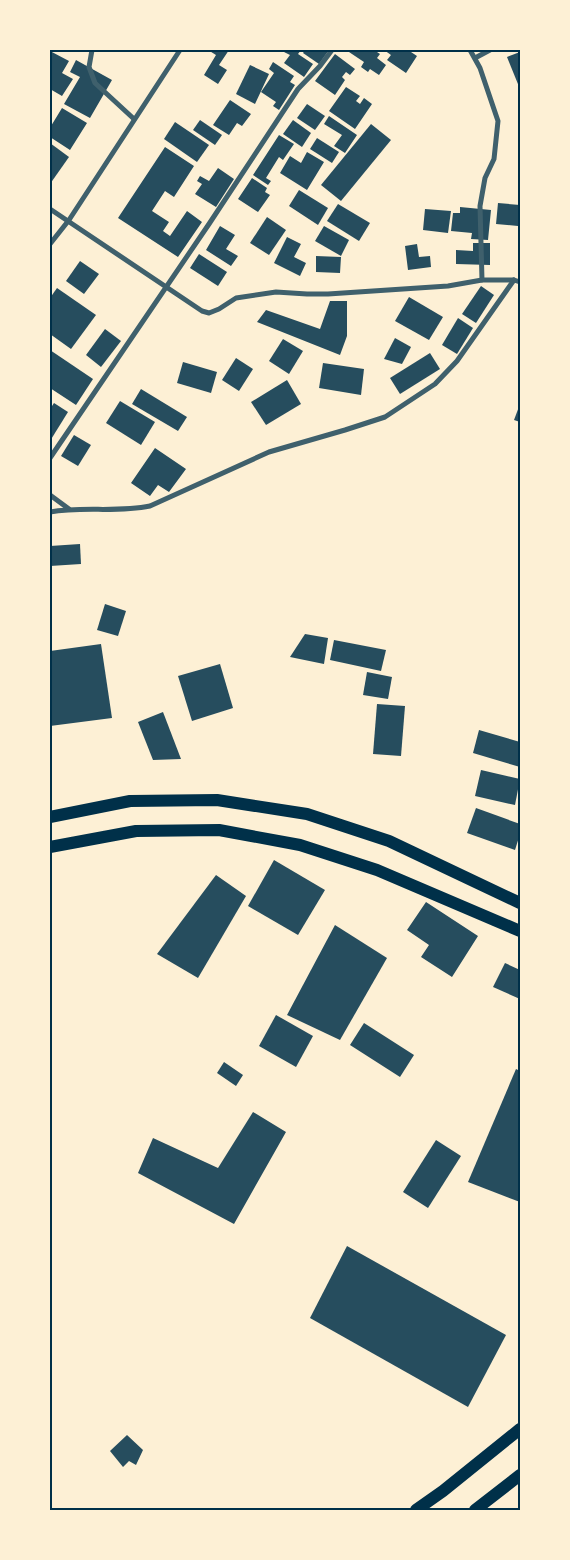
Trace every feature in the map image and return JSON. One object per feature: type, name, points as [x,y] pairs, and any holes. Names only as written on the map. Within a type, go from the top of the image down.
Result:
[{"type":"main road","points":[[50,817],[130,801],[217,800],[307,814],[389,841],[520,903]]},
{"type":"main road","points":[[50,847],[136,831],[220,830],[300,845],[377,870],[520,931]]},
{"type":"main road","points":[[416,1510],[520,1429]]},
{"type":"main road","points":[[475,1510],[520,1475]]},
{"type":"street","points":[[92,50],[89,67],[96,83],[134,119]]},
{"type":"street","points":[[50,244],[69,220],[180,50]]},
{"type":"street","points":[[50,458],[298,89],[332,50]]},
{"type":"street","points":[[470,50],[480,68],[498,121],[494,159],[485,178],[480,206],[482,280]]},
{"type":"street","points":[[475,58],[490,50]]},
{"type":"street","points":[[50,209],[202,311],[210,312],[219,309],[236,298],[276,292],[328,294],[448,286],[482,280],[514,280],[520,282]]},
{"type":"street","points":[[50,512],[69,509],[135,509],[150,506],[269,452],[385,417],[435,384],[457,361],[514,280]]},
{"type":"street","points":[[50,495],[69,509]]},
{"type":"building","points":[[208,50],[229,50],[219,65],[227,70],[218,84],[204,75],[216,55]]},
{"type":"building","points":[[285,50],[301,50],[298,54],[313,64],[304,77],[284,63],[290,55],[284,52]]},
{"type":"building","points":[[305,50],[329,50],[319,64],[303,53]]},
{"type":"building","points":[[346,50],[374,50],[380,54],[377,58],[386,65],[379,75],[370,69],[368,72],[361,67],[364,62]]},
{"type":"building","points":[[384,50],[408,50],[417,56],[406,73],[387,60],[391,55]]},
{"type":"building","points":[[50,51],[69,61],[62,73],[73,79],[62,96],[50,89]]},
{"type":"building","points":[[520,52],[520,89],[507,57]]},
{"type":"building","points":[[335,54],[355,69],[350,75],[346,72],[342,77],[345,80],[335,95],[315,81]]},
{"type":"building","points":[[76,60],[112,80],[90,118],[64,104],[80,77],[70,72]]},
{"type":"building","points":[[273,62],[294,76],[290,82],[295,85],[279,110],[273,106],[276,102],[261,92],[274,73],[269,69]]},
{"type":"building","points":[[250,65],[269,74],[255,104],[236,94]]},
{"type":"building","points":[[346,87],[360,96],[356,101],[360,104],[364,98],[372,104],[355,129],[329,111]]},
{"type":"building","points":[[230,100],[251,114],[242,126],[237,123],[229,135],[213,125]]},
{"type":"building","points":[[307,104],[325,116],[315,130],[297,118]]},
{"type":"building","points":[[62,108],[87,123],[70,150],[50,137],[50,125]]},
{"type":"building","points":[[329,116],[357,135],[345,153],[334,146],[342,135],[324,124]]},
{"type":"building","points":[[200,120],[222,135],[215,145],[193,130]]},
{"type":"building","points":[[293,120],[311,133],[302,147],[283,134]]},
{"type":"building","points":[[175,122],[209,145],[197,162],[164,139]]},
{"type":"building","points":[[371,124],[391,140],[341,201],[321,185]]},
{"type":"building","points":[[279,135],[294,144],[283,160],[279,157],[266,178],[271,181],[268,185],[253,175]]},
{"type":"building","points":[[317,138],[339,152],[332,163],[310,149]]},
{"type":"building","points":[[50,143],[69,157],[50,184]]},
{"type":"building","points":[[165,147],[194,166],[174,197],[165,191],[152,211],[169,222],[163,231],[170,236],[187,211],[202,222],[178,257],[118,218]]},
{"type":"building","points":[[307,152],[324,162],[307,190],[280,173],[290,156],[301,163]]},
{"type":"building","points":[[218,168],[234,179],[216,207],[195,194],[202,184],[197,181],[200,176],[209,181]]},
{"type":"building","points":[[252,178],[267,188],[265,192],[270,195],[258,212],[238,199]]},
{"type":"building","points":[[299,190],[328,208],[318,225],[289,206]]},
{"type":"building","points":[[498,203],[520,205],[518,226],[496,224]]},
{"type":"building","points":[[338,204],[370,223],[359,241],[327,221]]},
{"type":"building","points":[[460,207],[491,210],[488,240],[471,239],[472,233],[451,231],[453,213],[460,213]]},
{"type":"building","points":[[425,209],[451,211],[448,233],[423,230]]},
{"type":"building","points":[[267,217],[286,230],[269,255],[250,243]]},
{"type":"building","points":[[220,226],[235,235],[226,249],[238,256],[231,266],[206,250]]},
{"type":"building","points":[[324,226],[349,240],[341,256],[315,241]]},
{"type":"building","points":[[287,237],[301,244],[294,257],[306,263],[300,276],[274,263]]},
{"type":"building","points":[[473,243],[490,243],[490,265],[456,264],[456,250],[473,251]]},
{"type":"building","points":[[417,244],[419,257],[430,256],[431,267],[408,270],[405,246]]},
{"type":"building","points":[[199,254],[227,272],[218,286],[190,268]]},
{"type":"building","points":[[316,256],[341,257],[340,273],[316,272]]},
{"type":"building","points":[[80,261],[99,274],[84,294],[66,281]]},
{"type":"building","points":[[481,286],[494,295],[476,323],[462,314]]},
{"type":"building","points":[[57,288],[96,315],[71,349],[50,334],[50,298]]},
{"type":"building","points":[[409,297],[443,317],[429,340],[395,321]]},
{"type":"building","points":[[330,301],[347,301],[347,336],[340,355],[257,322],[266,310],[320,329]]},
{"type":"building","points":[[458,318],[473,328],[457,354],[442,345]]},
{"type":"building","points":[[105,329],[121,341],[101,367],[86,355]]},
{"type":"building","points":[[395,338],[411,347],[402,364],[384,359]]},
{"type":"building","points":[[283,339],[303,351],[289,374],[269,361]]},
{"type":"building","points":[[50,350],[93,379],[76,405],[50,388]]},
{"type":"building","points":[[430,353],[440,369],[400,394],[390,378]]},
{"type":"building","points":[[236,358],[253,369],[239,391],[222,380]]},
{"type":"building","points":[[183,362],[217,372],[211,393],[177,383]]},
{"type":"building","points":[[323,363],[364,369],[361,395],[319,388]]},
{"type":"building","points":[[287,380],[301,404],[266,425],[251,402]]},
{"type":"building","points":[[141,389],[187,417],[178,431],[132,404]]},
{"type":"building","points":[[120,401],[155,422],[141,445],[106,423]]},
{"type":"building","points":[[54,403],[68,412],[50,441],[50,409]]},
{"type":"building","points":[[520,404],[520,422],[514,420]]},
{"type":"building","points":[[74,435],[91,445],[78,466],[61,456]]},
{"type":"building","points":[[155,448],[186,469],[169,492],[158,485],[150,496],[131,483]]},
{"type":"building","points":[[80,544],[81,564],[50,566],[50,546]]},
{"type":"building","points":[[105,604],[126,611],[118,636],[97,630]]},
{"type":"building","points":[[305,634],[328,638],[324,664],[290,657]]},
{"type":"building","points":[[334,640],[386,650],[381,671],[330,660]]},
{"type":"building","points":[[101,644],[112,718],[50,726],[50,651]]},
{"type":"building","points":[[220,664],[233,708],[192,721],[178,676]]},
{"type":"building","points":[[367,672],[392,677],[388,699],[363,695]]},
{"type":"building","points":[[377,704],[405,706],[401,756],[373,754]]},
{"type":"building","points":[[163,712],[181,759],[153,760],[138,722]]},
{"type":"building","points":[[479,730],[520,742],[520,767],[473,753]]},
{"type":"building","points":[[481,770],[520,779],[515,805],[475,796]]},
{"type":"building","points":[[476,808],[520,824],[520,834],[515,850],[467,833]]},
{"type":"building","points":[[274,860],[325,890],[298,935],[248,906]]},
{"type":"building","points":[[216,875],[246,896],[198,978],[157,954]]},
{"type":"building","points":[[426,902],[478,936],[452,977],[421,957],[429,945],[407,930]]},
{"type":"building","points":[[335,925],[387,958],[340,1040],[287,1015]]},
{"type":"building","points":[[505,963],[520,970],[520,999],[493,987]]},
{"type":"building","points":[[276,1015],[313,1036],[296,1067],[259,1046]]},
{"type":"building","points":[[364,1023],[414,1055],[400,1077],[350,1045]]},
{"type":"building","points":[[224,1062],[243,1075],[236,1086],[217,1073]]},
{"type":"building","points":[[516,1069],[520,1071],[520,1202],[468,1182]]},
{"type":"building","points":[[253,1112],[286,1132],[234,1224],[138,1173],[153,1138],[218,1168]]},
{"type":"building","points":[[436,1140],[461,1156],[428,1208],[403,1192]]},
{"type":"building","points":[[347,1246],[506,1335],[468,1407],[310,1318]]},
{"type":"building","points":[[127,1435],[143,1450],[136,1465],[129,1461],[123,1467],[110,1451]]}]
